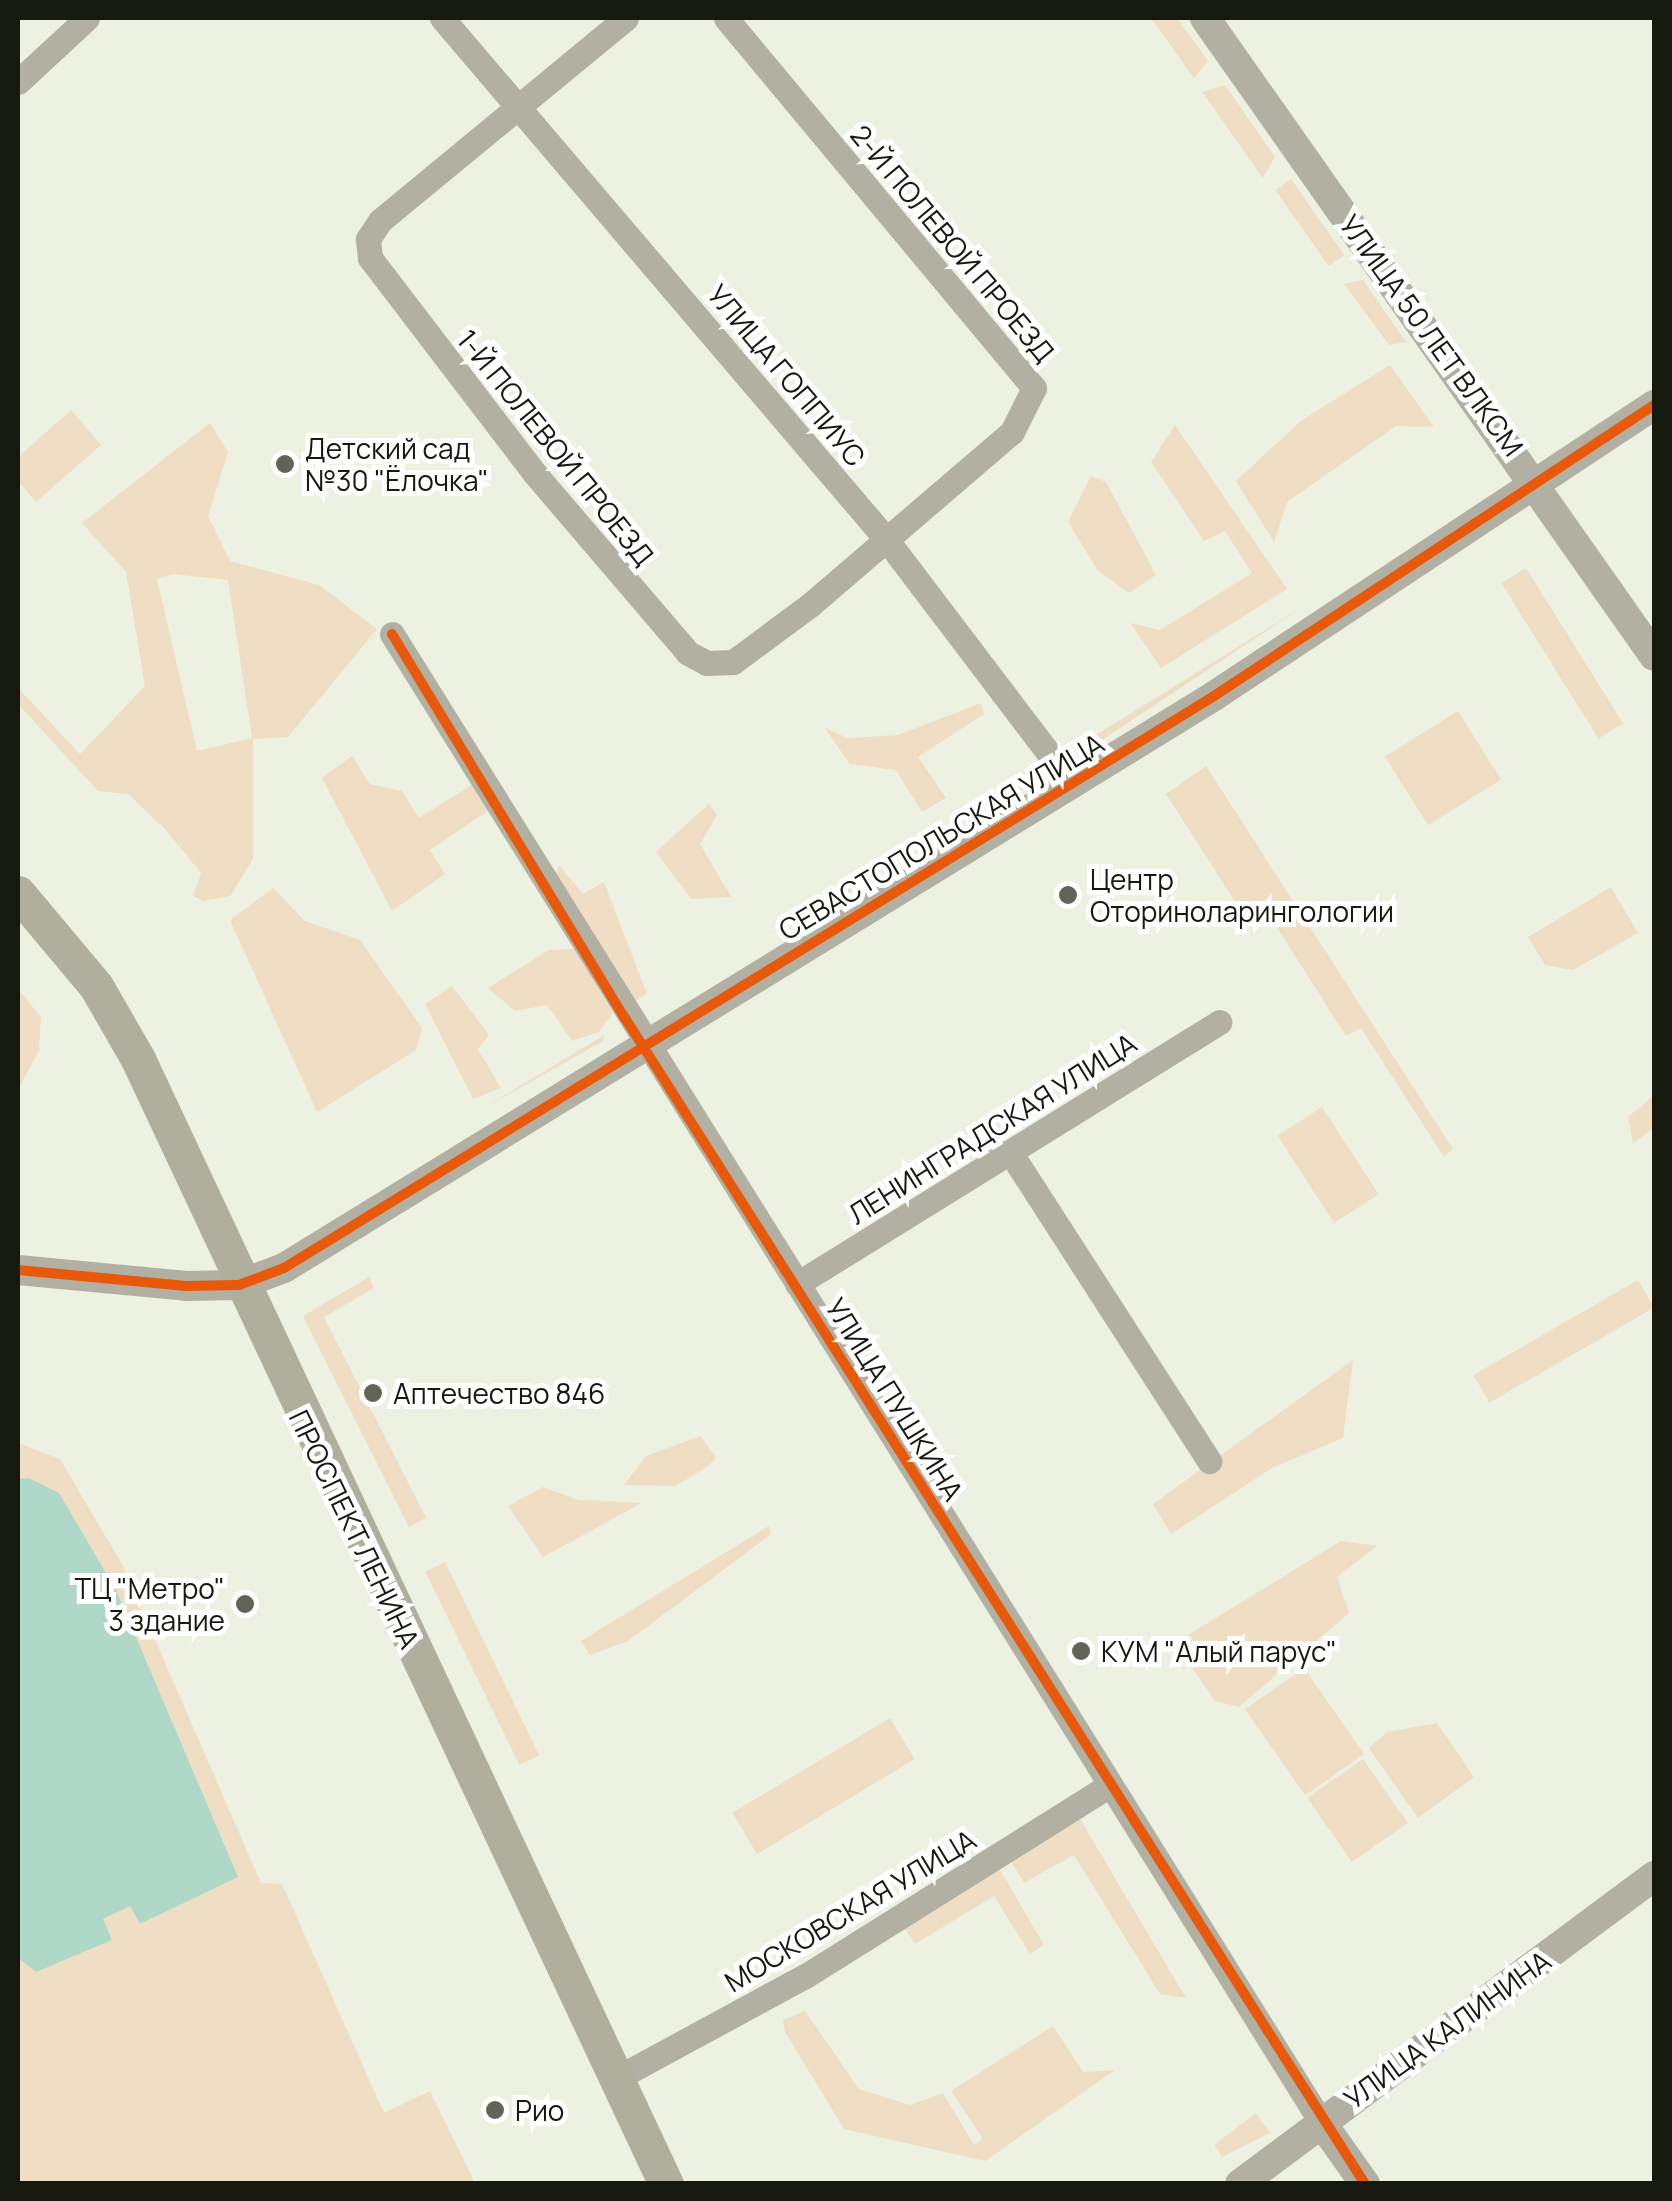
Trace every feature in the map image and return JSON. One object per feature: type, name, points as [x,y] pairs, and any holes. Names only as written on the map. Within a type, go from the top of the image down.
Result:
[{"type":"main road","name":"ПРОСПЕКТ ЛЕНИНА","points":[[18,893],[111,1010],[666,2184]]},
{"type":"street","points":[[18,82],[86,18]]},
{"type":"street","name":"УЛИЦА ГОППИУС","points":[[442,18],[886,539],[1071,784]]},
{"type":"street","points":[[518,105],[626,18]]},
{"type":"street","name":"2-Й ПОЛЕВОЙ ПРОЕЗД","points":[[726,18],[1034,388],[1012,432],[886,539]]},
{"type":"street","name":"УЛИЦА 50 ЛЕТ ВЛКСМ","points":[[1205,18],[1542,488],[1654,656]]},
{"type":"street","name":"1-Й ПОЛЕВОЙ ПРОЕЗД","points":[[518,105],[368,238],[370,258],[407,312],[536,475],[688,653],[707,663],[732,662],[886,539]]},
{"type":"street","name":"СЕВАСТОПОЛЬСКАЯ УЛИЦА","points":[[240,1285],[284,1268],[1071,784],[1542,488],[1654,406]]},
{"type":"street","name":"УЛИЦА ПУШКИНА","points":[[392,634],[643,1047],[797,1284],[1321,2122],[1365,2184]]},
{"type":"street","name":"ЛЕНИНГРАДСКАЯ УЛИЦА","points":[[797,1284],[1219,1022]]},
{"type":"street","points":[[1010,1152],[1208,1461]]},
{"type":"street","points":[[18,1270],[240,1285]]},
{"type":"street","name":"МОСКОВСКАЯ УЛИЦА","points":[[617,2078],[807,1975],[1110,1785]]},
{"type":"street","name":"УЛИЦА КАЛИНИНА","points":[[1240,2184],[1654,1876]]},
{"type":"shaded area","points":[[1151,18],[1177,18],[1208,61],[1194,78]]},
{"type":"shaded area","points":[[1225,85],[1275,157],[1263,178],[1202,92]]},
{"type":"shaded area","points":[[1291,179],[1344,255],[1329,266],[1275,190]]},
{"type":"shaded area","points":[[1363,280],[1406,342],[1389,345],[1344,284]]},
{"type":"shaded area","points":[[1390,365],[1434,427],[1396,426],[1287,502],[1274,542],[1236,481],[1302,420]]},
{"type":"shaded area","points":[[71,410],[101,445],[36,502],[18,481],[18,457]]},
{"type":"shaded area","points":[[210,423],[228,452],[208,516],[230,561],[319,585],[377,629],[288,737],[253,739],[253,859],[230,896],[203,901],[193,896],[201,873],[165,829],[128,794],[98,791],[18,704],[18,688],[80,754],[145,686],[126,572],[82,523]],"holes":[[[173,574],[228,580],[252,738],[197,751],[157,579]]]},
{"type":"shaded area","points":[[1175,425],[1287,589],[1161,668],[1130,623],[1160,630],[1252,573],[1225,531],[1204,541],[1151,462]]},
{"type":"shaded area","points":[[1091,476],[1106,482],[1156,575],[1129,593],[1098,571],[1068,522]]},
{"type":"shaded area","points":[[1526,568],[1623,723],[1598,739],[1501,583]]},
{"type":"shaded area","points":[[1304,606],[1096,744],[1091,738]]},
{"type":"shaded area","points":[[981,703],[984,714],[918,757],[946,798],[922,812],[896,770],[850,764],[824,727],[847,738],[898,735]]},
{"type":"shaded area","points":[[1458,711],[1501,780],[1428,825],[1385,757]]},
{"type":"shaded area","points":[[352,756],[370,784],[402,791],[419,818],[473,784],[489,810],[430,850],[445,874],[392,911],[322,778]]},
{"type":"shaded area","points":[[1206,766],[1453,1149],[1444,1157],[1361,1028],[1346,1036],[1269,915],[1250,925],[1166,794]]},
{"type":"shaded area","points":[[1039,771],[1035,782],[912,848]]},
{"type":"shaded area","points":[[709,804],[717,815],[700,844],[731,897],[691,899],[656,852]]},
{"type":"shaded area","points":[[559,865],[583,894],[604,882],[647,994],[625,1007],[552,884]]},
{"type":"shaded area","points":[[857,880],[860,887],[769,934]]},
{"type":"shaded area","points":[[1611,887],[1638,933],[1573,970],[1545,965],[1528,937]]},
{"type":"shaded area","points":[[273,888],[305,921],[360,940],[422,1028],[416,1050],[317,1112],[230,920]]},
{"type":"shaded area","points":[[574,949],[613,1013],[599,1032],[572,1041],[547,1005],[515,1011],[488,988],[549,950]]},
{"type":"shaded area","points":[[452,986],[489,1035],[478,1049],[501,1088],[473,1099],[425,1004]]},
{"type":"shaded area","points":[[18,989],[41,1017],[39,1050],[18,1090]]},
{"type":"shaded area","points":[[604,1035],[603,1041],[481,1110]]},
{"type":"shaded area","points":[[1653,1096],[1654,1128],[1633,1143],[1628,1117]]},
{"type":"shaded area","points":[[1322,1107],[1379,1194],[1334,1223],[1278,1136]]},
{"type":"shaded area","points":[[369,1277],[374,1288],[324,1317],[426,1518],[409,1527],[303,1316]]},
{"type":"shaded area","points":[[1638,1280],[1654,1308],[1489,1403],[1473,1375]]},
{"type":"shaded area","points":[[1353,1360],[1343,1438],[1272,1468],[1171,1534],[1153,1504]]},
{"type":"shaded area","points":[[701,1436],[716,1458],[707,1467],[675,1486],[624,1485],[646,1456]]},
{"type":"shaded area","points":[[18,1443],[60,1459],[123,1566],[261,1883],[282,1884],[384,2113],[430,2091],[475,2183],[18,2184]]},
{"type":"shaded area","points":[[29,1478],[59,1493],[116,1590],[238,1877],[140,1924],[130,1906],[103,1919],[112,1940],[36,1972],[18,1958],[18,1479]]},
{"type":"shaded area","points":[[543,1487],[579,1500],[642,1503],[543,1557],[508,1506]]},
{"type":"shaded area","points":[[769,1526],[771,1534],[628,1641],[590,1655],[581,1641]]},
{"type":"shaded area","points":[[1341,1541],[1377,1546],[1337,1577],[1349,1613],[1239,1707],[1215,1701],[1175,1643]]},
{"type":"shaded area","points":[[445,1562],[539,1755],[519,1765],[425,1572]]},
{"type":"shaded area","points":[[1304,1668],[1364,1754],[1305,1795],[1245,1709]]},
{"type":"shaded area","points":[[890,1718],[915,1759],[757,1854],[732,1813]]},
{"type":"shaded area","points":[[1437,1723],[1474,1777],[1418,1818],[1369,1748],[1387,1732]]},
{"type":"shaded area","points":[[1363,1759],[1408,1823],[1352,1862],[1307,1798]]},
{"type":"shaded area","points":[[1077,1814],[1186,1998],[1160,1994],[1074,1855],[1024,1883],[1008,1856]]},
{"type":"shaded area","points":[[997,1865],[1044,1945],[1030,1954],[994,1896],[915,1944],[902,1924]]},
{"type":"shaded area","points":[[805,2011],[859,2089],[910,2105],[943,2093],[974,2145],[983,2139],[951,2091],[1053,2026],[1083,2072],[1115,2070],[985,2161],[844,2129],[785,2032],[783,2020]]},
{"type":"shaded area","points":[[1256,2113],[1270,2133],[1222,2157],[1214,2145]]},
{"type":"cycle path","points":[[18,1270],[186,1286],[239,1285],[284,1268],[1214,696],[1654,405]]},
{"type":"cycle path","points":[[392,634],[625,1018],[1365,2184]]},
{"type":"place","name":"Детский сад №30 \"Ёлочка\"","points":[[285,464]]},
{"type":"place","name":"Центр Оториноларингологии","points":[[1068,895]]},
{"type":"place","name":"Аптечество 846","points":[[373,1393]]},
{"type":"place","name":"ТЦ \"Метро\" 3 здание","points":[[245,1604]]},
{"type":"place","name":"КУМ \"Алый парус\"","points":[[1081,1651]]},
{"type":"place","name":"Рио","points":[[495,2110]]}]
